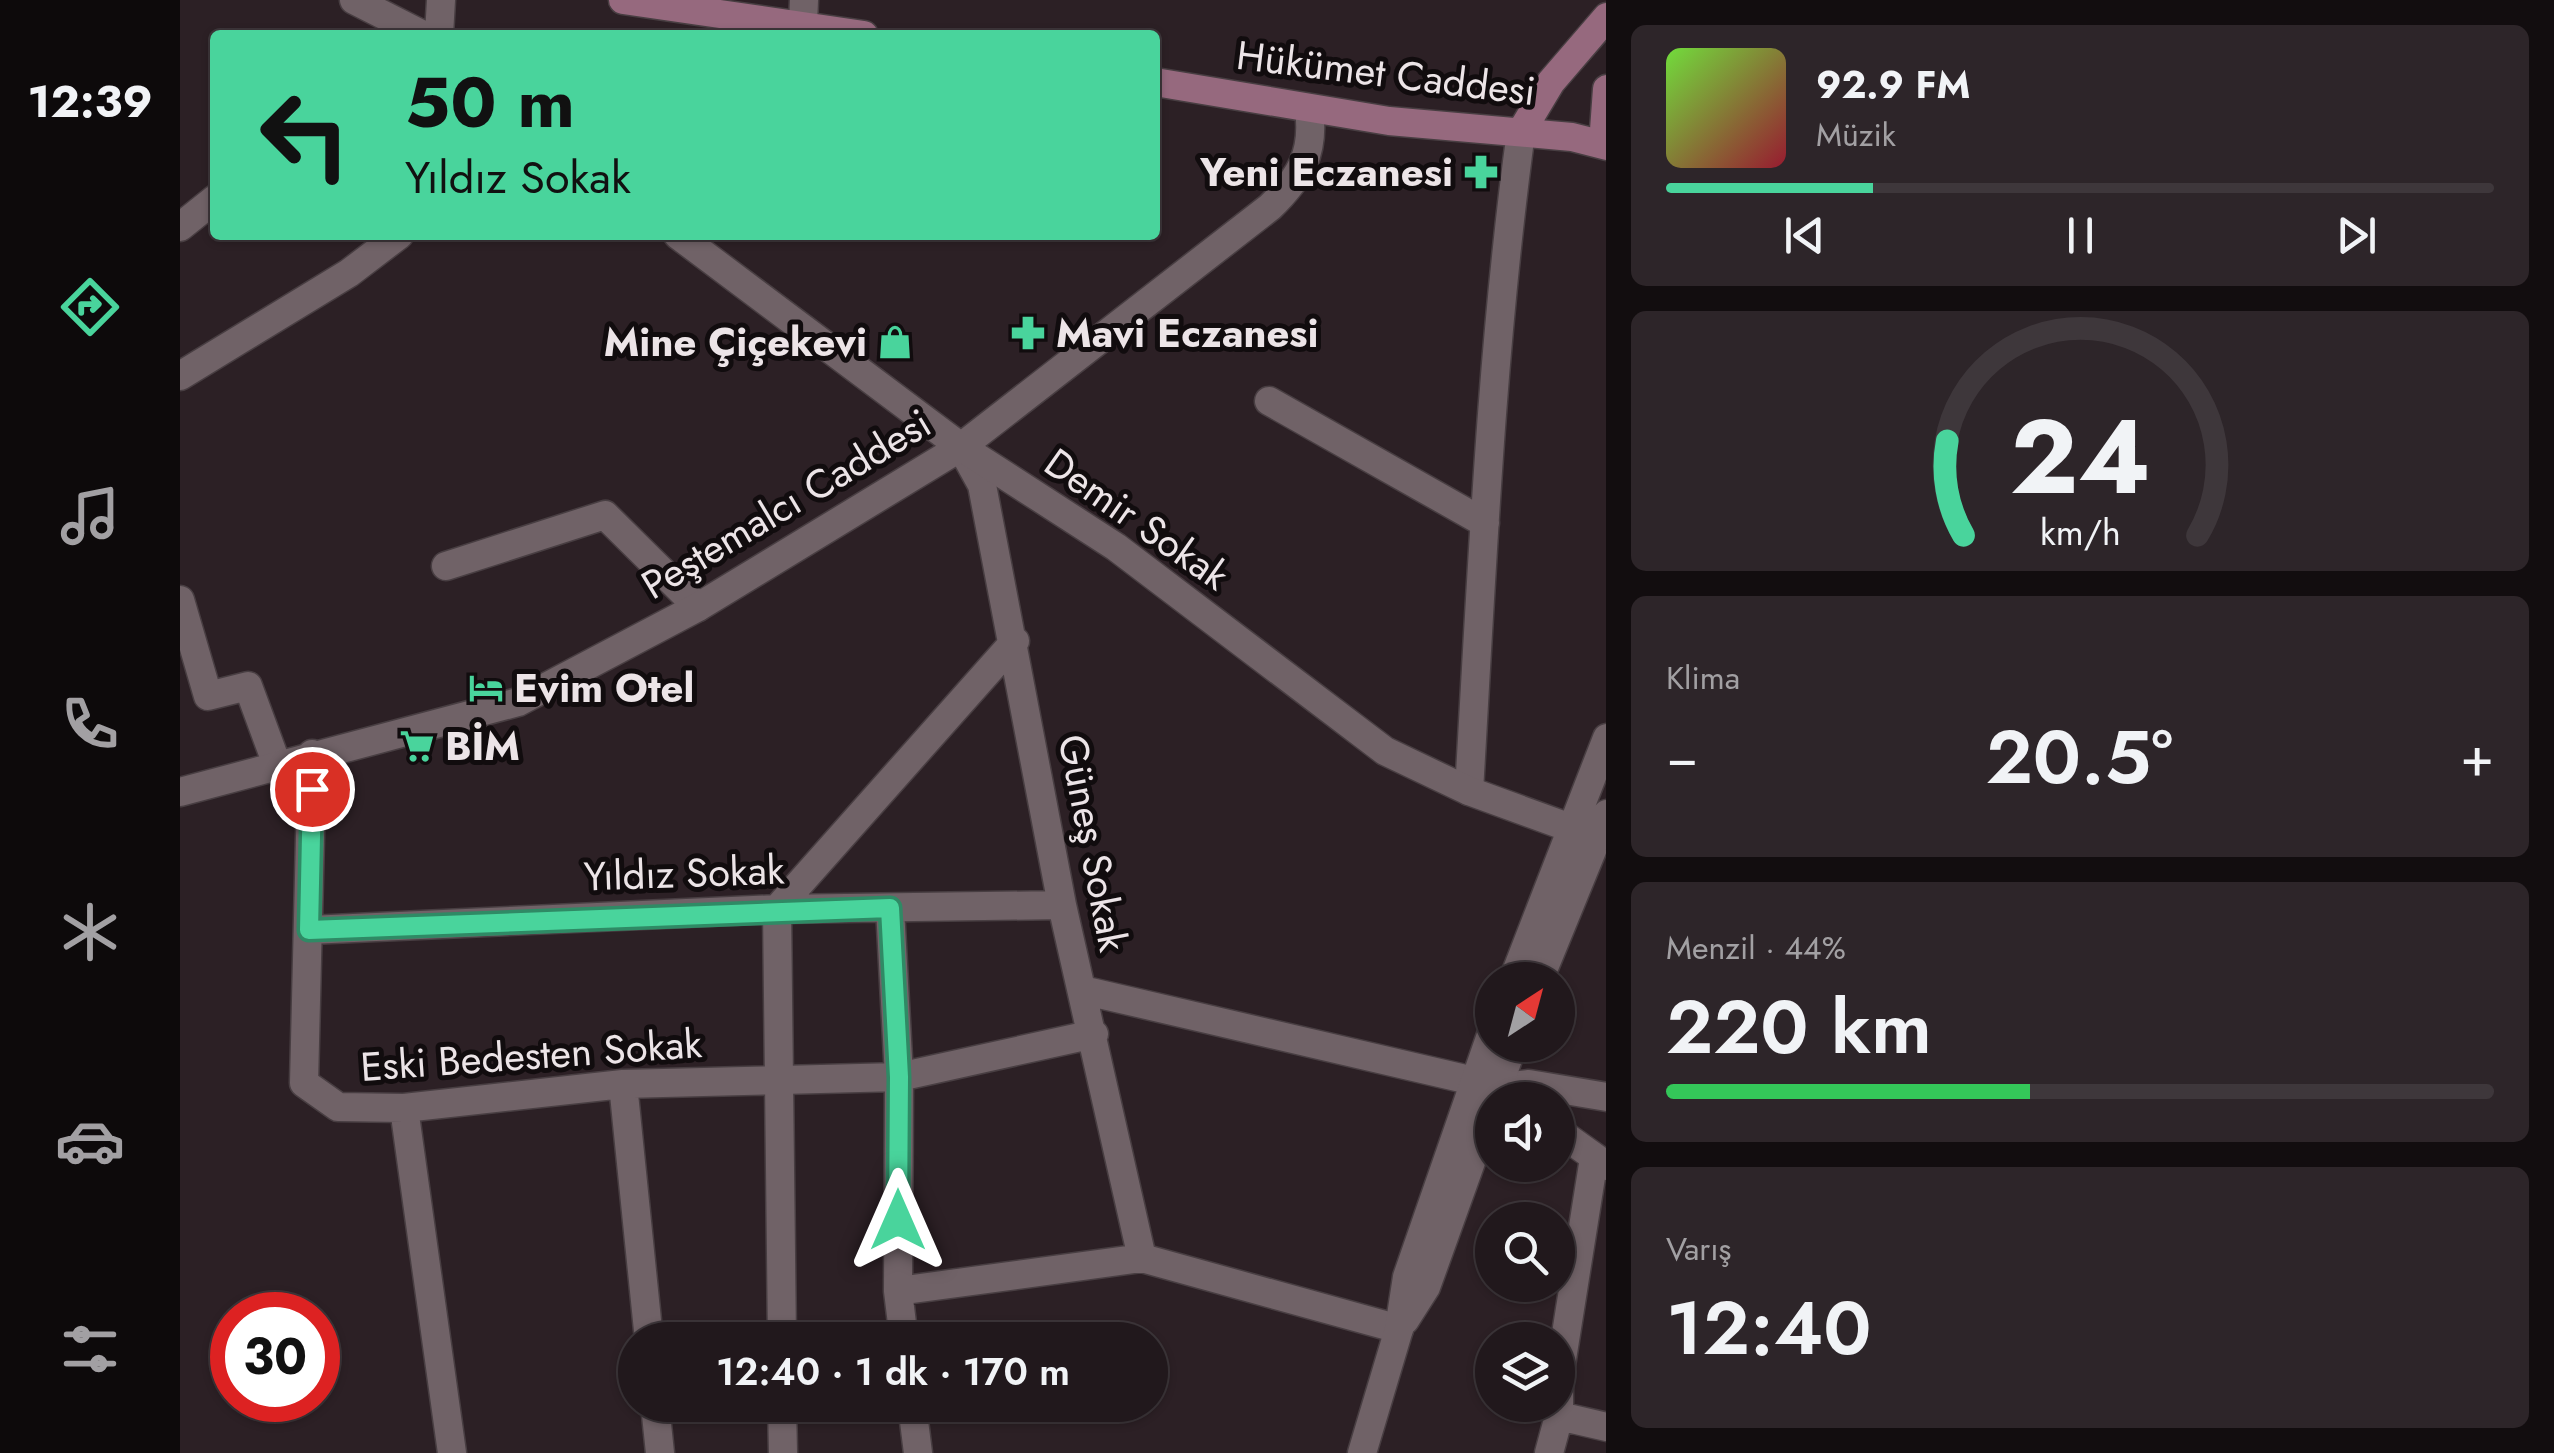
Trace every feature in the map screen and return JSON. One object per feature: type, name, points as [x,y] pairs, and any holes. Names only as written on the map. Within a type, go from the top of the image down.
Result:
[{"type":"main road","points":[[623,0],[804,12],[851,30]]},
{"type":"main road","points":[[1521,132],[1552,82],[1606,17]]},
{"type":"main road","name":"Hükümet Caddesi","points":[[1160,83],[1309,110],[1521,132],[1605,145]]},
{"type":"main road","points":[[1605,145],[1606,88]]},
{"type":"street","points":[[354,0],[405,30]]},
{"type":"street","points":[[439,30],[441,0]]},
{"type":"street","name":"Peştemalcı Caddesi","points":[[180,792],[276,762],[401,736],[518,702],[698,607],[960,447],[1270,207],[1295,183],[1309,154],[1309,110]]},
{"type":"street","points":[[1469,791],[1508,226],[1521,132]]},
{"type":"street","points":[[180,227],[210,203]]},
{"type":"street","points":[[180,376],[350,273],[393,240]]},
{"type":"street","name":"Demir Sokak","points":[[685,240],[960,447],[1116,547],[1386,752],[1469,791],[1596,830]]},
{"type":"street","points":[[1269,401],[1485,522]]},
{"type":"street","name":"Güneş Sokak","points":[[960,447],[982,485],[1062,905],[1142,1258]]},
{"type":"street","points":[[446,566],[605,515],[698,607]]},
{"type":"street","points":[[180,600],[208,696],[248,686],[276,762]]},
{"type":"street","points":[[782,1322],[777,909],[1014,641]]},
{"type":"street","points":[[1546,962],[1596,830],[1606,738]]},
{"type":"street","name":"Eski Bedesten Sokak","points":[[312,754],[304,1083],[338,1106],[404,1108],[623,1084],[899,1077],[1094,1034]]},
{"type":"street","points":[[1523,962],[1596,830]]},
{"type":"street","name":"Yıldız Sokak","points":[[309,930],[777,909],[1062,905]]},
{"type":"street","points":[[890,908],[899,1077],[898,1291],[902,1322]]},
{"type":"street","points":[[1082,990],[1475,1085]]},
{"type":"street","points":[[623,1084],[647,1322]]},
{"type":"street","points":[[1575,1092],[1606,1098]]},
{"type":"street","points":[[404,1108],[452,1453]]},
{"type":"street","points":[[1362,1453],[1399,1330],[1407,1277],[1475,1131]]},
{"type":"street","points":[[1570,1322],[1600,1162],[1575,1144]]},
{"type":"street","points":[[898,1291],[1142,1258],[1399,1330]]},
{"type":"street","points":[[1575,1420],[1606,1427]]},
{"type":"street","points":[[657,1422],[660,1453]]},
{"type":"street","points":[[782,1422],[783,1453]]},
{"type":"street","points":[[914,1422],[918,1453]]},
{"type":"street","points":[[1549,1453],[1557,1422]]},
{"type":"place","name":"Yeni Eczanesi","points":[[1481,172]]},
{"type":"place","name":"Mavi Eczanesi","points":[[1028,333]]},
{"type":"place","name":"Mine Çiçekevi","points":[[895,342]]},
{"type":"place","name":"Evim Otel","points":[[486,688]]},
{"type":"place","name":"BİM","points":[[417,746]]},
{"type":"route","points":[[312,789],[309,930],[777,909],[890,908],[899,1077],[898,1220]]}]
